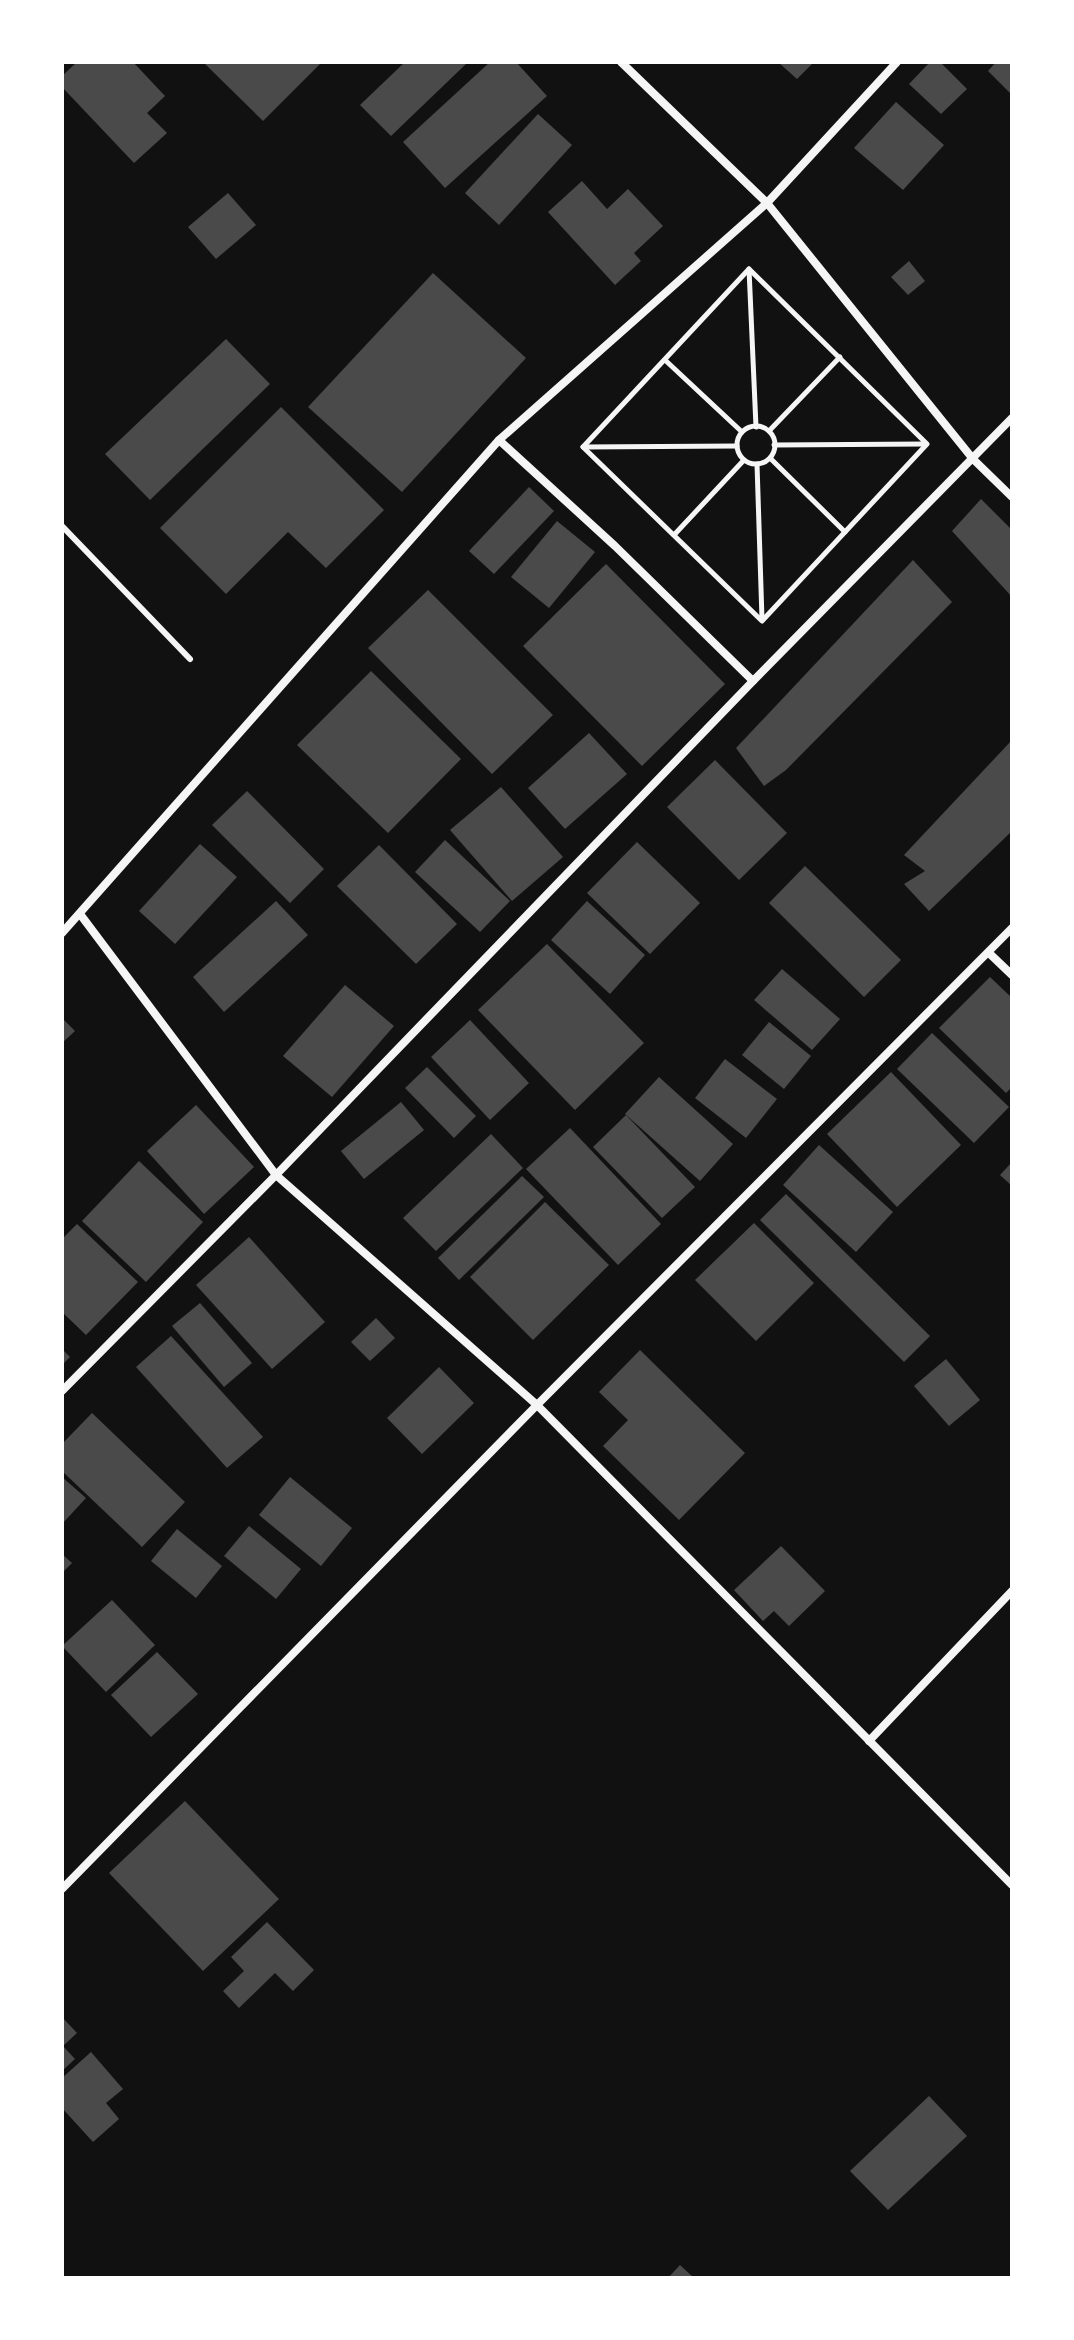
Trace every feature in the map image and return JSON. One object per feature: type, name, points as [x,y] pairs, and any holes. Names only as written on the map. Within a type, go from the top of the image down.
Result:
[{"type":"street","points":[[621,62],[767,203],[973,459],[1012,497]]},
{"type":"street","points":[[62,933],[499,440],[767,203],[897,62]]},
{"type":"street","points":[[62,1391],[1012,418]]},
{"type":"street","points":[[499,440],[615,546],[753,681]]},
{"type":"street","points":[[80,914],[276,1175],[537,1405],[1012,1885]]},
{"type":"street","points":[[63,1885],[1012,928]]},
{"type":"street","points":[[989,953],[1012,975]]},
{"type":"street","points":[[869,1741],[1012,1591]]},
{"type":"lane","points":[[62,526],[190,659]]},
{"type":"path","points":[[749,269],[927,444]]},
{"type":"path","points":[[583,447],[749,269]]},
{"type":"path","points":[[749,269],[756,427]]},
{"type":"path","points":[[769,431],[840,357]]},
{"type":"path","points":[[665,360],[742,432]]},
{"type":"path","points":[[756,427],[769,431],[774,439],[770,458],[757,464],[744,460],[737,446],[742,432],[756,427]]},
{"type":"path","points":[[774,445],[927,444]]},
{"type":"path","points":[[762,621],[927,444]]},
{"type":"path","points":[[583,447],[737,446]]},
{"type":"path","points":[[583,447],[762,621]]},
{"type":"path","points":[[770,458],[845,532]]},
{"type":"path","points":[[674,535],[744,460]]},
{"type":"path","points":[[757,464],[762,621]]},
{"type":"building","points":[[77,62],[133,62],[165,96],[147,113],[167,133],[134,163],[62,87],[62,76]]},
{"type":"building","points":[[203,62],[322,62],[263,121]]},
{"type":"building","points":[[405,62],[466,64],[391,136],[360,105]]},
{"type":"building","points":[[490,62],[516,62],[547,96],[445,188],[403,142]]},
{"type":"building","points":[[778,62],[814,62],[797,79]]},
{"type":"building","points":[[930,62],[940,62],[967,89],[941,114],[909,84]]},
{"type":"building","points":[[996,62],[1012,62],[1012,95],[988,71]]},
{"type":"building","points":[[896,102],[944,145],[903,190],[854,148]]},
{"type":"building","points":[[538,114],[572,145],[499,225],[465,193]]},
{"type":"building","points":[[582,181],[607,209],[628,189],[663,226],[634,253],[641,261],[615,285],[548,212]]},
{"type":"building","points":[[228,193],[256,225],[216,259],[188,227]]},
{"type":"building","points":[[909,261],[925,281],[908,295],[891,277]]},
{"type":"building","points":[[433,273],[526,358],[402,492],[308,407]]},
{"type":"building","points":[[226,339],[270,384],[150,500],[105,454]]},
{"type":"building","points":[[281,407],[384,510],[326,568],[288,532],[226,594],[160,528]]},
{"type":"building","points":[[529,487],[554,511],[494,574],[469,551]]},
{"type":"building","points":[[981,499],[1012,530],[1012,597],[952,531]]},
{"type":"building","points":[[557,521],[595,552],[549,608],[511,577]]},
{"type":"building","points":[[913,560],[952,602],[786,770],[764,786],[736,748]]},
{"type":"building","points":[[606,564],[725,684],[642,766],[523,646]]},
{"type":"building","points":[[428,590],[553,715],[492,774],[368,648]]},
{"type":"building","points":[[371,671],[461,759],[388,833],[297,745]]},
{"type":"building","points":[[589,733],[627,774],[565,829],[528,788]]},
{"type":"building","points":[[1012,740],[1012,831],[929,911],[904,884],[925,871],[904,855]]},
{"type":"building","points":[[715,760],[787,833],[739,880],[667,807]]},
{"type":"building","points":[[501,787],[563,857],[512,901],[450,830]]},
{"type":"building","points":[[247,791],[324,869],[290,903],[212,825]]},
{"type":"building","points":[[445,840],[510,901],[480,932],[415,872]]},
{"type":"building","points":[[637,842],[700,903],[650,954],[587,893]]},
{"type":"building","points":[[200,844],[237,877],[175,944],[139,911]]},
{"type":"building","points":[[379,845],[457,924],[416,964],[337,886]]},
{"type":"building","points":[[805,866],[901,960],[864,997],[769,903]]},
{"type":"building","points":[[276,901],[308,935],[224,1012],[193,977]]},
{"type":"building","points":[[587,901],[645,955],[610,994],[551,940]]},
{"type":"building","points":[[547,944],[644,1043],[575,1110],[478,1010]]},
{"type":"building","points":[[782,969],[840,1019],[812,1050],[754,1000]]},
{"type":"building","points":[[990,977],[1012,998],[1012,1087],[1006,1093],[939,1028]]},
{"type":"building","points":[[345,985],[394,1026],[332,1097],[283,1056]]},
{"type":"building","points":[[62,1018],[75,1031],[62,1043]]},
{"type":"building","points":[[470,1020],[529,1083],[490,1120],[431,1057]]},
{"type":"building","points":[[769,1022],[811,1056],[784,1089],[742,1055]]},
{"type":"building","points":[[932,1033],[1009,1107],[974,1143],[897,1069]]},
{"type":"building","points":[[725,1059],[777,1099],[746,1138],[695,1098]]},
{"type":"building","points":[[427,1067],[476,1116],[454,1138],[405,1088]]},
{"type":"building","points":[[891,1072],[961,1145],[897,1207],[827,1134]]},
{"type":"building","points":[[659,1077],[733,1144],[700,1181],[625,1114]]},
{"type":"building","points":[[401,1102],[424,1130],[364,1179],[341,1151]]},
{"type":"building","points":[[196,1105],[254,1167],[204,1214],[147,1151]]},
{"type":"building","points":[[626,1115],[695,1187],[662,1218],[593,1147]]},
{"type":"building","points":[[570,1128],[661,1224],[618,1265],[526,1169]]},
{"type":"building","points":[[491,1134],[523,1168],[436,1251],[403,1218]]},
{"type":"building","points":[[819,1145],[893,1212],[856,1252],[783,1185]]},
{"type":"building","points":[[139,1161],[203,1222],[146,1282],[82,1221]]},
{"type":"building","points":[[1012,1162],[1012,1186],[1000,1175]]},
{"type":"building","points":[[522,1176],[544,1197],[459,1280],[438,1258]]},
{"type":"building","points":[[786,1194],[930,1336],[904,1362],[760,1220]]},
{"type":"building","points":[[545,1202],[609,1265],[533,1340],[470,1277]]},
{"type":"building","points":[[754,1223],[814,1283],[756,1341],[695,1280]]},
{"type":"building","points":[[77,1224],[138,1282],[86,1335],[62,1312],[62,1239]]},
{"type":"building","points":[[249,1237],[325,1322],[272,1369],[196,1285]]},
{"type":"building","points":[[200,1303],[252,1363],[224,1387],[172,1326]]},
{"type":"building","points":[[376,1318],[395,1338],[370,1361],[351,1342]]},
{"type":"building","points":[[171,1336],[263,1437],[227,1468],[136,1367]]},
{"type":"building","points":[[62,1349],[70,1357],[62,1365]]},
{"type":"building","points":[[640,1350],[745,1453],[679,1520],[603,1446],[628,1420],[599,1392]]},
{"type":"building","points":[[946,1359],[980,1400],[949,1426],[914,1386]]},
{"type":"building","points":[[439,1367],[474,1403],[422,1454],[387,1418]]},
{"type":"building","points":[[92,1413],[185,1502],[142,1547],[62,1471],[62,1444]]},
{"type":"building","points":[[62,1477],[86,1498],[62,1524]]},
{"type":"building","points":[[290,1477],[352,1528],[321,1566],[259,1515]]},
{"type":"building","points":[[249,1526],[301,1569],[276,1599],[224,1556]]},
{"type":"building","points":[[177,1529],[222,1566],[196,1598],[151,1561]]},
{"type":"building","points":[[781,1546],[825,1591],[789,1626],[774,1611],[763,1621],[734,1590]]},
{"type":"building","points":[[62,1554],[72,1563],[62,1573]]},
{"type":"building","points":[[112,1600],[155,1645],[106,1692],[62,1646]]},
{"type":"building","points":[[157,1652],[198,1694],[151,1737],[111,1695]]},
{"type":"building","points":[[185,1801],[279,1899],[203,1971],[109,1873]]},
{"type":"building","points":[[267,1922],[314,1970],[293,1991],[275,1973],[239,2008],[223,1991],[244,1971],[231,1957]]},
{"type":"building","points":[[62,2017],[77,2033],[63,2046],[75,2059],[62,2071]]},
{"type":"building","points":[[91,2052],[123,2089],[106,2103],[119,2119],[93,2142],[62,2108],[62,2078]]},
{"type":"building","points":[[929,2096],[967,2136],[888,2210],[850,2171]]},
{"type":"building","points":[[680,2265],[694,2278],[668,2278]]}]
